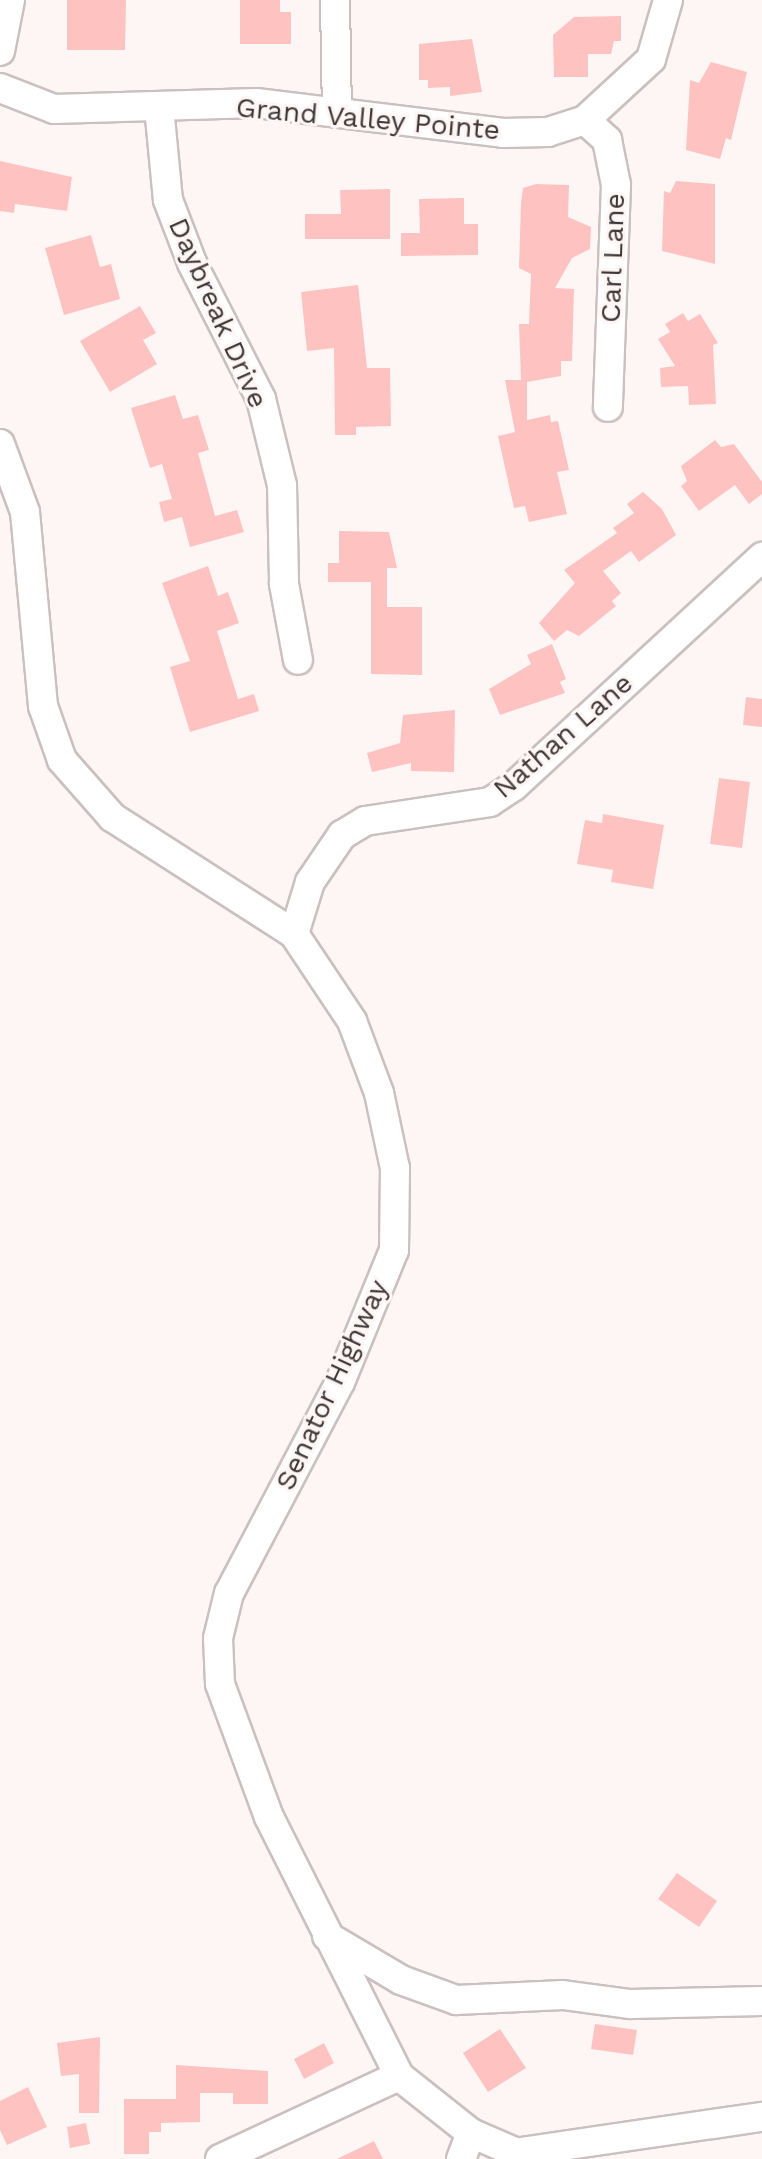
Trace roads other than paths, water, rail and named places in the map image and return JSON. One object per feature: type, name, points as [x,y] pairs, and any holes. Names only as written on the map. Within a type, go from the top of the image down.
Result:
[{"type":"street","points":[[0,51],[10,0]]},
{"type":"street","points":[[335,0],[337,113]]},
{"type":"street","name":"Grand Valley Pointe","points":[[0,88],[54,109],[256,103],[503,133],[548,132],[585,120],[651,59],[668,0]]},
{"type":"street","name":"Daybreak Drive","points":[[159,107],[168,200],[192,263],[261,399],[282,485],[284,584],[298,660]]},
{"type":"street","name":"Carl Lane","points":[[585,120],[607,140],[616,185],[608,407]]},
{"type":"street","name":"Senator Highway","points":[[0,444],[25,512],[43,706],[62,760],[112,817],[294,934],[352,1021],[379,1093],[395,1168],[394,1250],[340,1382],[229,1593],[218,1638],[230,1726],[327,1936],[399,2076],[466,2146],[523,2156]]},
{"type":"street","name":"Nathan Lane","points":[[294,934],[310,882],[342,835],[365,821],[490,802],[514,786],[762,557]]},
{"type":"street","points":[[327,1936],[401,1980],[456,2000],[563,1995],[630,2004],[762,2001]]},
{"type":"street","points":[[220,2159],[399,2076]]},
{"type":"street","points":[[523,2156],[762,2117]]}]
